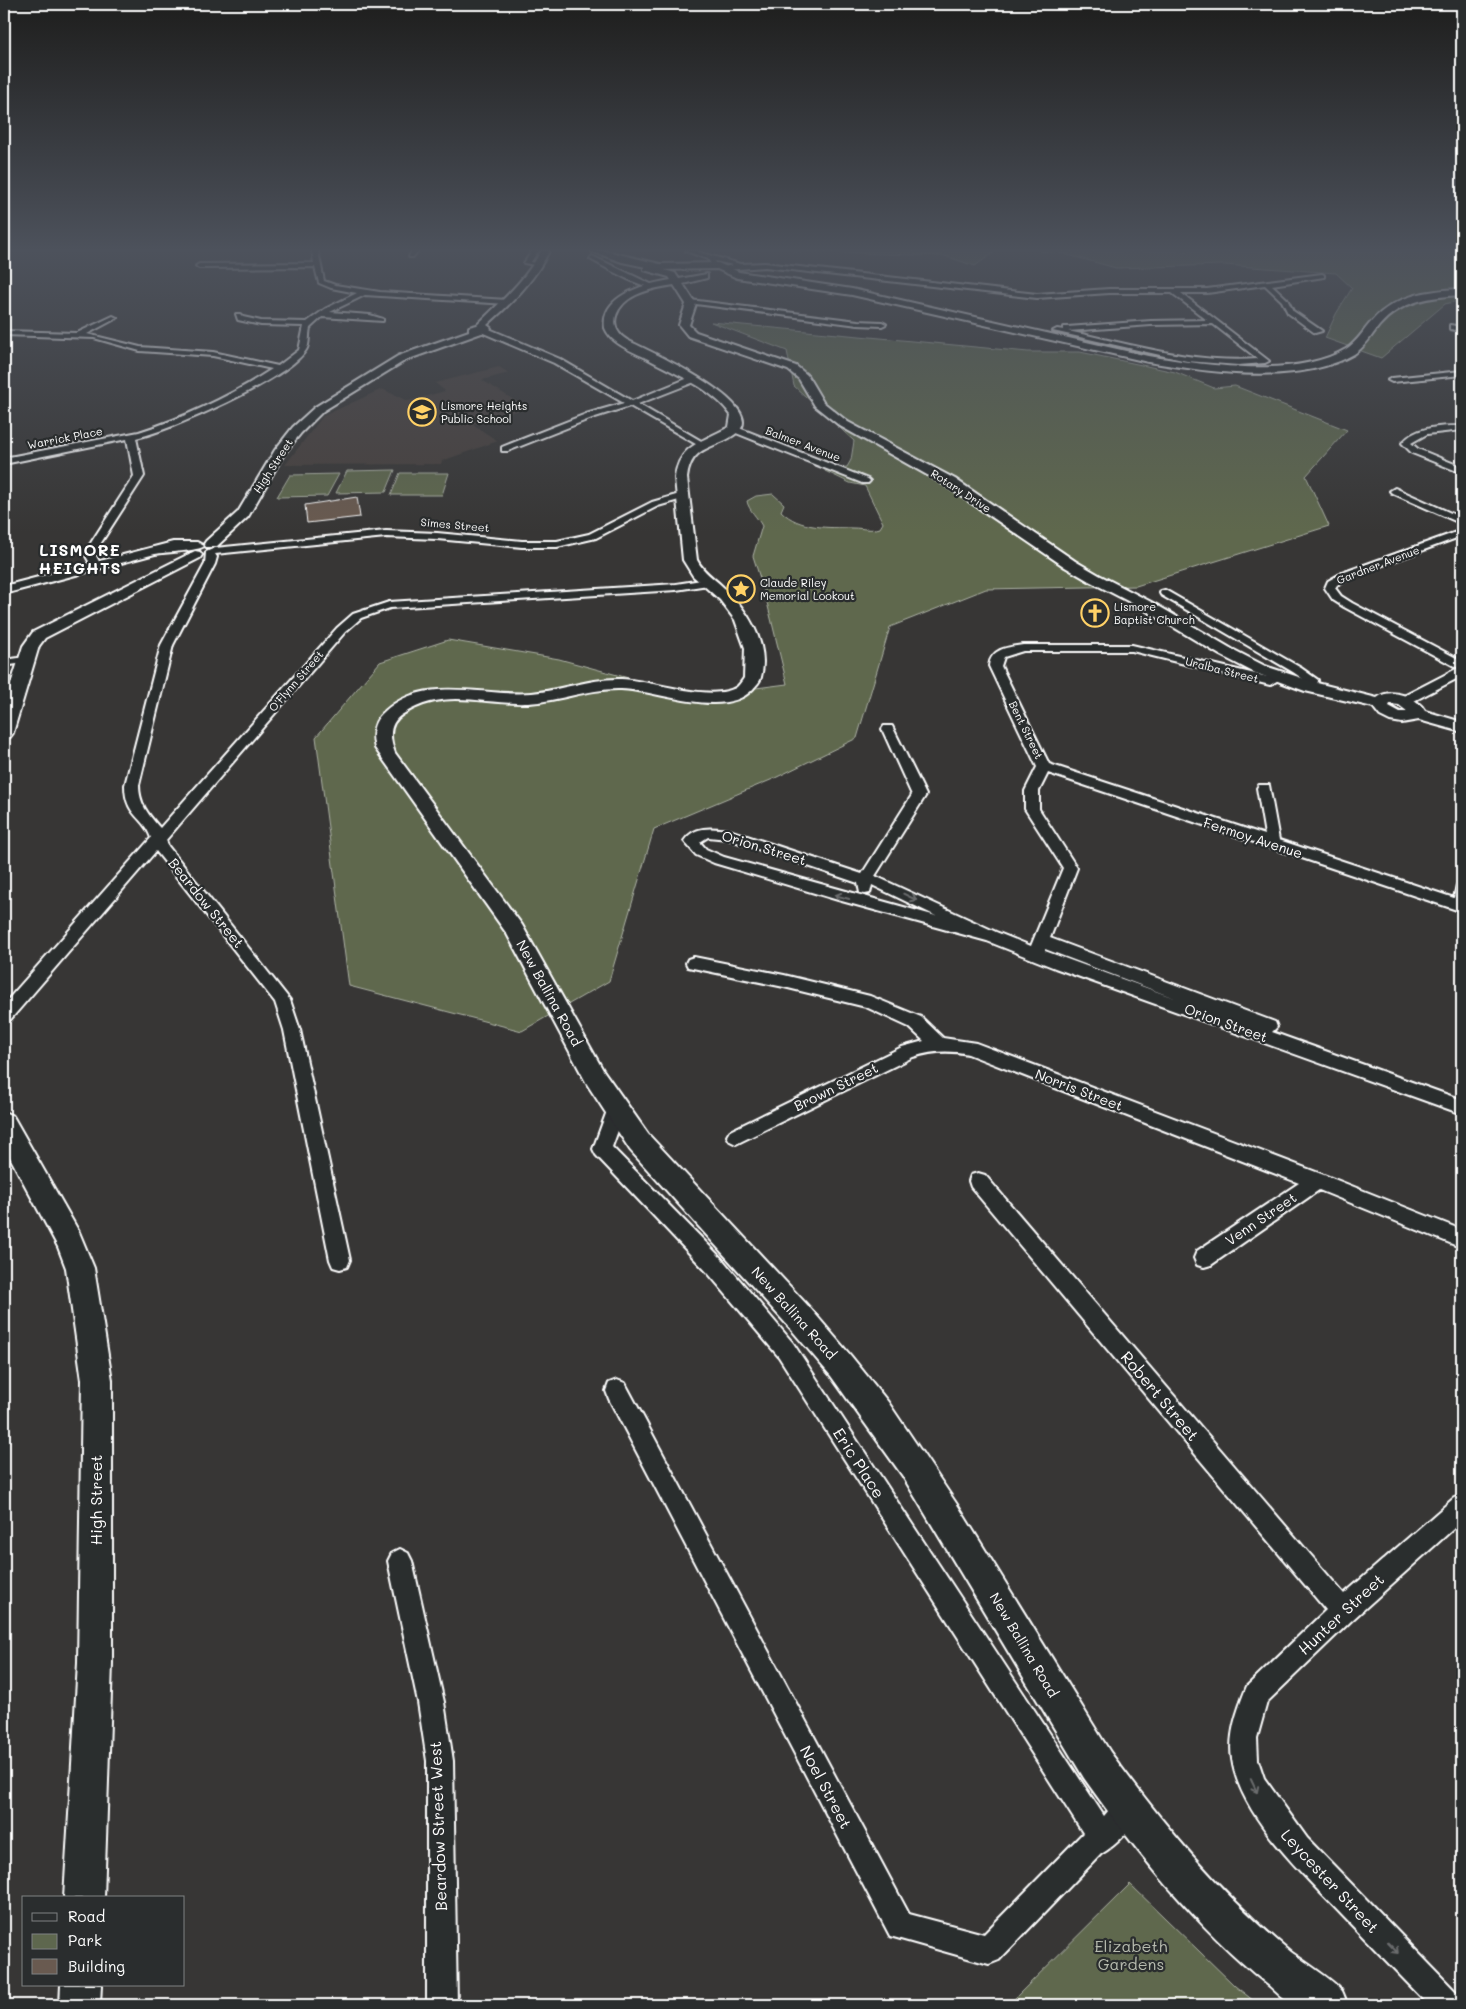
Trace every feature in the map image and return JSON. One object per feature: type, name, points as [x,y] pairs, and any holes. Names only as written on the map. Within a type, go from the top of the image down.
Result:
[{"type":"main road","points":[[1084,345],[1148,359],[1210,368],[1256,370],[1304,366],[1340,357],[1358,345]]},
{"type":"street","points":[[128,345],[140,348],[213,354],[277,368]]},
{"type":"street","name":"Warrick Place","points":[[4,461],[131,436],[161,428],[228,397],[277,368],[303,350],[306,345]]},
{"type":"street","name":"High Street","points":[[4,733],[26,660],[34,641],[47,630],[205,550],[243,514],[279,453],[297,430],[319,409],[402,358],[438,345]]},
{"type":"street","points":[[519,345],[542,354],[704,445]]},
{"type":"street","points":[[628,345],[694,379],[734,409],[738,418],[734,429]]},
{"type":"street","name":"Rotary Drive","points":[[724,345],[792,368],[803,377],[819,404],[844,424],[950,482],[1086,574],[1150,607],[1243,661],[1279,676]]},
{"type":"street","points":[[1119,345],[1187,360],[1238,363],[1265,361],[1244,345]]},
{"type":"street","points":[[1392,380],[1462,373]]},
{"type":"street","points":[[505,449],[589,416],[632,404],[694,379]]},
{"type":"street","points":[[1462,428],[1425,432],[1414,436],[1406,442],[1415,451],[1462,470]]},
{"type":"street","name":"New Ballina Road","points":[[734,429],[687,455],[682,461],[683,496],[690,560],[697,572],[742,616],[754,651],[753,680],[738,692],[728,696],[702,697],[633,685],[610,684],[529,698],[510,699],[453,692],[416,699],[386,718],[381,729],[381,742],[515,930],[595,1077],[616,1111],[639,1142],[836,1359],[913,1464],[1092,1757],[1128,1810],[1198,1891],[1244,1937],[1327,2005]]},
{"type":"street","name":"Balmer Avenue","points":[[734,429],[864,481]]},
{"type":"street","points":[[96,565],[90,556],[92,549],[139,476],[131,436]]},
{"type":"street","points":[[1395,491],[1462,521]]},
{"type":"street","name":"Simes Street","points":[[205,550],[386,534],[420,534],[535,545],[557,544],[592,536],[655,504],[683,496]]},
{"type":"street","name":"Gardner Avenue","points":[[1462,533],[1346,575],[1332,583],[1330,588],[1337,598],[1348,605],[1462,666]]},
{"type":"street","points":[[4,590],[164,547],[205,550]]},
{"type":"street","name":"Beardow Street","points":[[205,550],[212,557],[210,564],[167,645],[132,785],[132,795],[137,810],[156,832],[161,847],[282,1000],[292,1030],[340,1260]]},
{"type":"street","name":"O'Flynn Street","points":[[4,1015],[341,630],[364,612],[394,604],[676,587],[708,582]]},
{"type":"street","name":"Uralba Street","points":[[1165,593],[1297,670],[1312,680],[1311,687]]},
{"type":"street","name":"Bent Street","points":[[1038,947],[1070,868],[1032,809],[1032,791],[1044,767],[995,666],[995,659],[1007,650],[1023,648],[1132,648]]},
{"type":"street","name":"Uralba Street","points":[[1132,648],[1270,681],[1279,676],[1311,687],[1380,704],[1383,709],[1394,716],[1408,718],[1417,714],[1462,727]]},
{"type":"street","points":[[4,663],[26,660]]},
{"type":"street","points":[[1417,714],[1414,707],[1404,700],[1462,671]]},
{"type":"street","name":"Uralba Street","points":[[1380,704],[1386,699],[1404,700]]},
{"type":"street","points":[[888,729],[919,795],[865,880],[864,887],[871,895],[896,910]]},
{"type":"street","name":"Fermoy Avenue","points":[[1044,767],[1461,906]]},
{"type":"street","points":[[1264,788],[1272,838],[1271,844]]},
{"type":"street","name":"Orion Street","points":[[991,936],[877,881],[865,880],[729,835],[706,832],[691,841],[701,852],[719,860],[838,895],[991,936],[1038,947],[1292,1048],[1462,1107]]},
{"type":"street","points":[[1461,906],[1462,889]]},
{"type":"street","points":[[694,963],[784,981],[870,1002],[915,1022],[937,1043]]},
{"type":"street","name":"Brown Street","points":[[736,1136],[908,1052],[937,1043]]},
{"type":"street","name":"Norris Street","points":[[937,1043],[954,1044],[970,1048],[1317,1181],[1462,1239]]},
{"type":"street","name":"Eric Place","points":[[616,1111],[602,1148],[715,1266],[786,1350],[1102,1838]]},
{"type":"street","name":"High Street","points":[[4,1123],[69,1241],[80,1268],[97,1380],[95,1663],[84,1896]]},
{"type":"street","name":"Robert Street","points":[[978,1181],[1342,1611]]},
{"type":"street","name":"Venn Street","points":[[1204,1258],[1317,1181]]},
{"type":"street","name":"Noel Street","points":[[617,1391],[900,1926],[989,1950],[1091,1844],[1102,1838],[1128,1810]]},
{"type":"street","name":"Hunter Street","points":[[1244,1738],[1256,1694],[1342,1611],[1462,1506]]},
{"type":"street","name":"Beardow Street West","points":[[400,1561],[430,1702],[440,1761],[442,2005]]},
{"type":"street","name":"Leycester Street","points":[[1244,1738],[1245,1760],[1252,1784],[1274,1821],[1297,1848],[1449,2005]]},
{"type":"street","points":[[80,2005],[81,1986]]},
{"type":"shaded area","name":"Lismore Heights Public School","points":[[499,367],[509,373],[482,380],[527,408],[472,424],[498,441],[442,461],[441,464],[285,465],[323,416],[382,389],[408,401],[445,391],[435,383]]},
{"type":"green space","points":[[771,345],[951,345],[1028,352],[1080,352],[1175,372],[1214,388],[1235,386],[1347,430],[1306,476],[1329,526],[1136,586],[986,589],[890,627],[857,738],[773,779],[654,829],[609,981],[522,1031],[349,986],[316,737],[380,662],[448,640],[559,659],[694,696],[787,684],[765,594],[753,556],[762,526],[747,501],[756,496],[773,494],[784,504],[781,511],[797,522],[815,526],[873,529],[880,528],[883,523],[865,486],[850,483],[825,471],[825,469],[847,467],[851,460],[854,441],[794,386],[787,351]]},
{"type":"green space","points":[[1344,345],[1397,345],[1381,358]]},
{"type":"green space","points":[[395,470],[386,492],[336,493],[347,471]]},
{"type":"green space","points":[[400,473],[449,473],[442,495],[391,495]]},
{"type":"green space","points":[[339,474],[327,496],[277,497],[290,475]]},
{"type":"green space","name":"Elizabeth Gardens","points":[[1130,1884],[1235,1986],[1259,2005],[1008,2005]]},
{"type":"building","points":[[357,497],[360,517],[307,523],[305,505]]},
{"type":"place","name":"Lismore Heights Public School","points":[[422,412]]},
{"type":"place","name":"Claude Riley Memorial Lookout","points":[[741,589]]},
{"type":"place","name":"Lismore Baptist Church","points":[[1095,613]]},
{"type":"district","name":"LISMORE HEIGHTS","points":[[80,559]]}]
